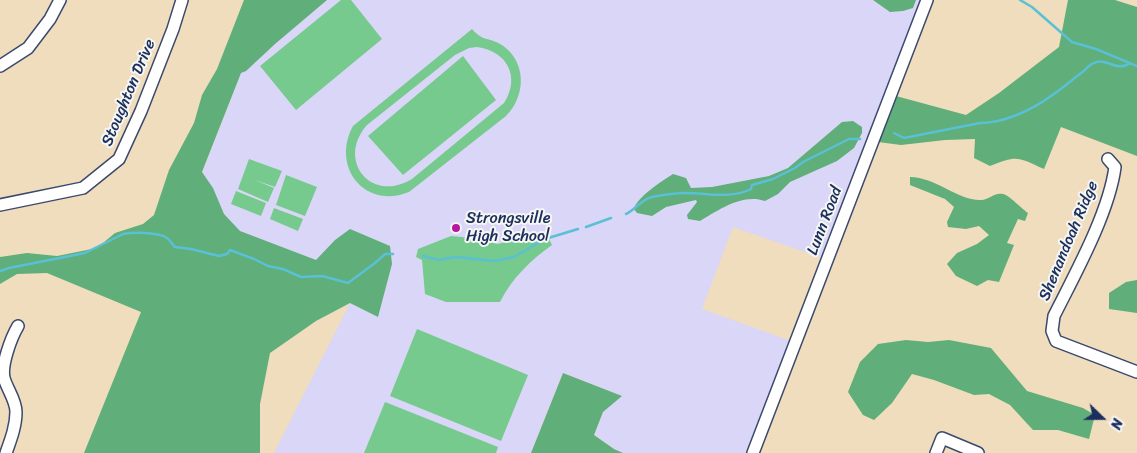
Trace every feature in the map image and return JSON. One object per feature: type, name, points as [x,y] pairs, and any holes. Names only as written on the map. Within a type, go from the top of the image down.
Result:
[{"type":"street","points":[[0,66],[28,48],[50,19],[60,0]]},
{"type":"street","name":"Stoughton Drive","points":[[0,205],[83,188],[119,159],[145,102],[182,0]]},
{"type":"street","name":"Lunn Road","points":[[753,453],[927,0]]},
{"type":"street","name":"Shenandoah Ridge","points":[[1108,159],[1115,166],[1109,193],[1093,233],[1054,316],[1052,331],[1056,341],[1137,372]]},
{"type":"street","points":[[6,453],[14,430],[16,409],[3,377],[12,337],[18,326]]},
{"type":"street","points":[[936,453],[942,438],[978,453]]},
{"type":"shaded area","name":"Strongsville High School","points":[[269,0],[921,0],[822,258],[733,227],[702,309],[791,341],[747,453],[623,453],[594,435],[603,412],[621,396],[563,373],[531,453],[274,453],[350,303],[180,230]]},
{"type":"green space","points":[[244,0],[327,0],[246,71],[241,73],[202,172],[213,188],[224,214],[240,231],[316,260],[335,240],[350,229],[390,246],[392,264],[378,317],[350,303],[316,321],[270,353],[260,404],[260,453],[84,453],[141,312],[47,273],[17,274],[0,284],[0,257],[27,253],[57,256],[97,248],[115,233],[143,224],[154,215],[169,170],[194,123],[202,95],[217,69]]},
{"type":"green space","points":[[341,0],[351,0],[382,39],[296,110],[260,66]]},
{"type":"green space","points":[[873,0],[916,0],[913,8],[890,12]]},
{"type":"green space","points":[[1068,0],[1115,0],[1137,7],[1137,156],[1061,127],[1044,169],[1017,159],[1006,160],[990,166],[974,158],[975,139],[901,145],[878,142],[896,96],[966,115],[999,93],[1059,47]]},
{"type":"green space","points":[[472,29],[479,36],[502,45],[516,60],[520,70],[520,89],[517,99],[513,108],[506,116],[409,192],[393,196],[378,195],[366,190],[356,181],[349,169],[346,156],[347,141],[353,126]],"holes":[[[469,48],[487,49],[503,60],[511,75],[509,93],[504,103],[412,179],[397,185],[383,186],[372,182],[362,174],[357,164],[355,152],[358,138],[367,125],[455,55]]]},
{"type":"green space","points":[[463,56],[496,100],[403,175],[368,136]]},
{"type":"green space","points":[[853,121],[862,127],[862,133],[854,148],[837,161],[790,182],[778,194],[765,201],[748,199],[740,201],[700,221],[688,219],[687,215],[697,202],[696,200],[666,207],[652,216],[637,213],[634,209],[645,194],[673,174],[686,178],[691,188],[712,187],[769,176],[788,168],[842,122]]},
{"type":"green space","points":[[249,159],[282,171],[275,187],[255,180],[274,188],[268,202],[238,189]]},
{"type":"green space","points":[[286,175],[317,187],[305,216],[276,205]]},
{"type":"green space","points":[[910,177],[929,181],[964,197],[973,199],[984,200],[997,194],[1003,194],[1028,213],[1025,221],[1018,219],[1007,243],[1014,245],[999,282],[988,280],[977,286],[956,276],[947,264],[957,253],[977,244],[989,235],[979,226],[966,229],[948,227],[947,222],[954,207],[945,199],[910,185]]},
{"type":"green space","points":[[236,191],[266,203],[261,216],[231,204]]},
{"type":"green space","points":[[274,208],[303,219],[298,231],[270,219]]},
{"type":"green space","points":[[536,232],[548,237],[552,245],[523,270],[510,285],[500,302],[446,302],[425,294],[422,260],[416,257],[418,249],[451,236],[498,244]]},
{"type":"green space","points":[[1137,280],[1137,313],[1109,309],[1109,293],[1126,282]]},
{"type":"green space","points":[[417,329],[528,375],[501,441],[390,396]]},
{"type":"green space","points":[[906,340],[928,342],[949,340],[991,348],[1027,391],[1083,408],[1095,415],[1089,439],[1058,430],[1033,430],[1010,405],[989,394],[974,395],[912,374],[892,403],[874,420],[863,415],[848,392],[860,362],[878,344]]},
{"type":"green space","points":[[563,373],[622,396],[603,412],[594,435],[623,453],[531,453]]},
{"type":"green space","points":[[385,402],[498,447],[496,453],[364,453]]},
{"type":"waterway","points":[[1020,0],[1032,7],[1072,42],[1096,49],[1137,66]]},
{"type":"waterway","points":[[894,133],[904,138],[999,121],[1027,111],[1064,87],[1090,65],[1103,62],[1116,66],[1125,66],[1130,63]]},
{"type":"waterway","points":[[626,214],[648,198],[656,196],[683,193],[728,195],[744,192],[751,189],[752,185],[773,179],[849,139],[860,139]]},
{"type":"waterway","points":[[586,227],[611,218]]},
{"type":"waterway","points":[[423,256],[438,260],[456,257],[495,261],[514,257],[545,239],[578,229]]},
{"type":"waterway","points":[[0,271],[85,253],[123,234],[133,233],[163,236],[175,247],[219,256],[227,254],[230,250],[301,277],[322,276],[348,283],[385,254],[393,254]]},
{"type":"place","name":"Strongsville High School","points":[[456,228]]}]
